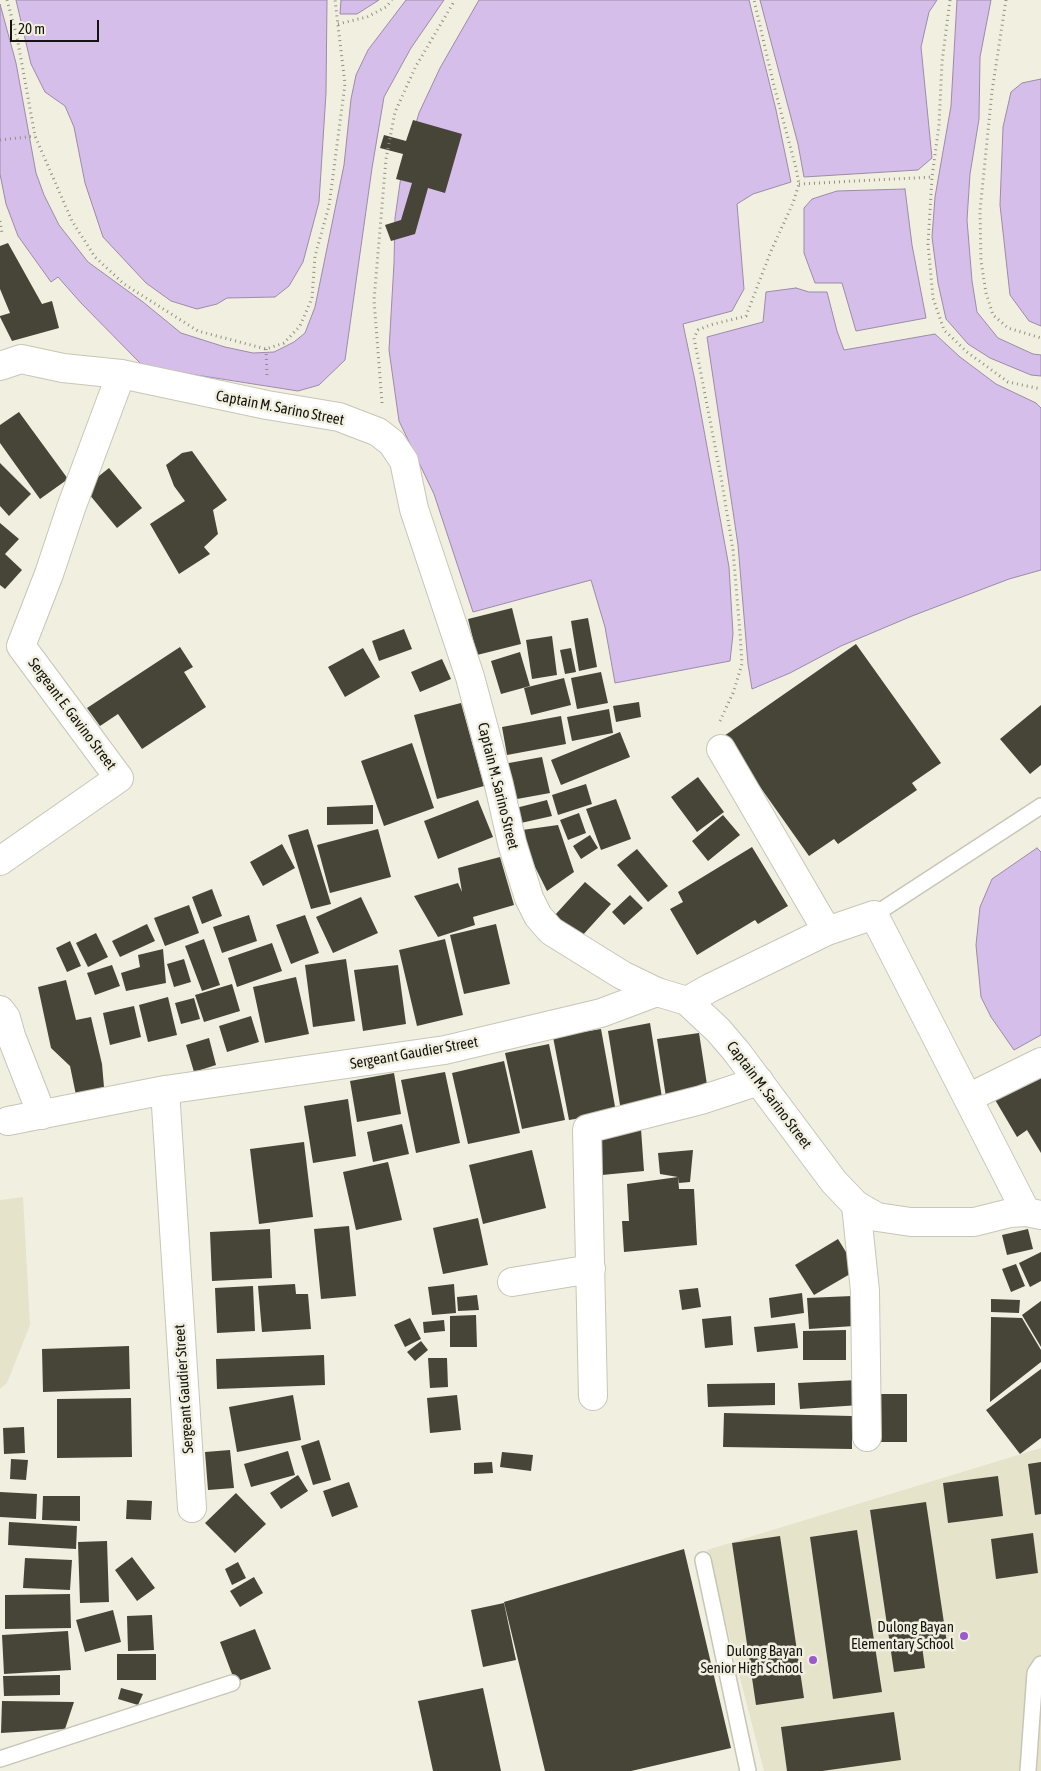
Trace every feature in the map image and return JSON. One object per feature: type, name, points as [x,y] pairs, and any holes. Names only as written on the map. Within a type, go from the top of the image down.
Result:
[{"type":"street","name":"Captain M. Sarino Street","points":[[0,366],[21,359],[63,368],[121,374],[267,405],[339,417],[378,432],[386,438],[392,443],[404,461],[414,509],[470,677],[499,785],[512,843],[529,898],[538,916],[551,931],[622,975],[657,992],[687,1001],[718,1030],[759,1081],[834,1182],[856,1205],[877,1217],[910,1222],[974,1222],[1010,1213],[1034,1214]]},
{"type":"street","name":"Sergeant E. Gavino Street","points":[[0,862],[119,778],[21,646],[121,374]]},
{"type":"street","points":[[721,749],[827,931]]},
{"type":"street","points":[[687,1001],[827,931],[874,915],[968,1098],[1034,1214]]},
{"type":"street","name":"Sergeant Gaudier Street","points":[[8,1122],[165,1090],[445,1050],[601,1014],[657,992]]},
{"type":"street","points":[[0,1010],[6,1018],[11,1036],[42,1115]]},
{"type":"street","points":[[968,1098],[1041,1062]]},
{"type":"street","points":[[594,1396],[587,1129],[701,1100],[759,1081]]},
{"type":"street","name":"Sergeant Gaudier Street","points":[[165,1090],[192,1508]]},
{"type":"street","points":[[856,1205],[865,1291],[867,1437]]},
{"type":"street","points":[[512,1282],[591,1268]]},
{"type":"lane","points":[[874,915],[1041,806]]},
{"type":"lane","points":[[703,1560],[748,1771]]},
{"type":"lane","points":[[1028,1771],[1035,1673],[1041,1664]]},
{"type":"lane","points":[[0,1758],[232,1683]]},
{"type":"path","points":[[6,0],[17,37],[35,136],[72,221],[94,257],[118,279],[169,314],[198,331],[266,349],[284,343],[300,326],[312,298],[315,256],[329,206],[346,84],[336,0]]},
{"type":"path","points":[[338,24],[367,17],[386,7],[392,0]]},
{"type":"path","points":[[386,438],[374,300],[386,158],[395,112],[416,66],[455,0]]},
{"type":"path","points":[[721,749],[717,728],[733,692],[742,664],[732,550],[721,477],[694,338],[698,330],[746,316],[771,251],[793,204],[799,184],[754,0]]},
{"type":"path","points":[[950,0],[942,62],[939,125],[932,177],[928,244],[933,298],[944,330],[967,352],[1008,382],[1041,389]]},
{"type":"path","points":[[1006,0],[992,91],[980,211],[982,261],[986,293],[993,315],[1008,328],[1041,338]]},
{"type":"path","points":[[0,140],[35,136]]},
{"type":"path","points":[[799,184],[932,177]]},
{"type":"path","points":[[0,221],[2,233],[0,234]]},
{"type":"path","points":[[266,349],[267,381]]},
{"type":"shaded area","points":[[16,0],[327,0],[326,93],[319,202],[303,262],[289,286],[275,297],[227,298],[217,304],[197,309],[171,301],[146,283],[103,237],[85,183],[74,127],[65,106],[45,92],[31,64]]},
{"type":"shaded area","points":[[341,0],[379,0],[357,14],[340,14]]},
{"type":"shaded area","points":[[406,0],[444,0],[411,48],[384,97],[345,360],[319,385],[298,391],[158,369],[140,363],[58,277],[51,282],[18,236],[6,204],[0,174],[0,4],[16,63],[36,173],[44,195],[59,225],[88,262],[143,302],[181,333],[225,347],[253,353],[274,352],[294,342],[305,333],[315,307],[344,165],[351,99],[356,75],[368,50]]},
{"type":"shaded area","points":[[479,0],[749,0],[776,110],[791,182],[753,194],[737,204],[744,289],[732,311],[683,324],[729,567],[733,634],[730,661],[615,683],[605,627],[591,580],[473,612],[434,494],[399,421],[389,350],[395,218],[402,169],[419,113],[440,68]]},
{"type":"shaded area","points":[[760,0],[937,0],[929,12],[921,47],[932,158],[918,170],[804,177],[798,144]]},
{"type":"shaded area","points":[[957,0],[991,0],[980,57],[979,119],[970,174],[967,220],[972,281],[977,312],[998,338],[1033,354],[1041,355],[1041,376],[1031,375],[990,358],[968,344],[946,319],[938,283],[932,237],[935,197],[951,106]]},
{"type":"shaded area","points":[[1041,79],[1041,326],[1029,321],[1010,295],[1000,205],[1003,127],[1011,92],[1022,83]]},
{"type":"shaded area","points":[[905,189],[912,245],[926,318],[856,331],[842,283],[815,283],[804,253],[804,208],[812,199],[837,191]]},
{"type":"shaded area","points":[[796,288],[809,292],[827,292],[844,350],[935,334],[960,357],[996,384],[1036,403],[1041,408],[1041,570],[1009,579],[912,616],[841,646],[790,673],[752,689],[748,664],[738,545],[707,337],[763,322],[766,292]]},
{"type":"shaded area","points":[[1037,848],[1041,852],[1041,1035],[1014,1050],[991,1017],[981,997],[976,945],[980,907],[992,879]]},
{"type":"shaded area","points":[[23,1197],[30,1325],[7,1383],[0,1389],[0,1200]]},
{"type":"shaded area","points":[[1041,1448],[1041,1771],[764,1771],[707,1550]]},
{"type":"building","points":[[413,120],[462,134],[445,193],[428,188],[415,234],[391,241],[385,225],[401,220],[412,183],[396,179],[403,154],[380,148],[384,135],[406,141]]},
{"type":"building","points":[[8,243],[42,304],[52,301],[59,328],[12,341],[0,317],[10,313],[0,289],[0,246]]},
{"type":"building","points":[[19,412],[68,479],[40,499],[0,443],[0,425]]},
{"type":"building","points":[[192,451],[227,500],[213,510],[218,534],[204,547],[210,554],[179,574],[150,524],[185,501],[174,486],[166,465],[182,453]]},
{"type":"building","points":[[0,463],[31,494],[9,516],[0,506]]},
{"type":"building","points":[[109,468],[142,508],[117,528],[84,488]]},
{"type":"building","points":[[0,523],[19,539],[5,554],[22,570],[5,589],[0,585]]},
{"type":"building","points":[[512,608],[521,644],[477,655],[468,619]]},
{"type":"building","points":[[588,618],[597,667],[579,671],[571,621]]},
{"type":"building","points":[[404,629],[412,649],[379,661],[372,641]]},
{"type":"building","points":[[552,636],[557,675],[532,679],[526,640]]},
{"type":"building","points":[[856,644],[941,763],[912,783],[917,790],[838,844],[834,839],[809,856],[724,736]]},
{"type":"building","points":[[180,647],[193,667],[184,672],[206,707],[142,749],[118,714],[100,726],[87,708]]},
{"type":"building","points":[[363,648],[380,677],[345,697],[328,667]]},
{"type":"building","points":[[571,648],[576,672],[565,674],[560,650]]},
{"type":"building","points":[[520,652],[530,686],[501,694],[491,661]]},
{"type":"building","points":[[442,659],[451,679],[420,692],[411,672]]},
{"type":"building","points":[[601,672],[608,703],[577,709],[571,678]]},
{"type":"building","points":[[564,678],[571,705],[531,715],[524,688]]},
{"type":"building","points":[[639,702],[641,717],[616,722],[613,706]]},
{"type":"building","points":[[461,703],[484,786],[437,799],[414,715]]},
{"type":"building","points":[[1041,705],[1041,765],[1030,774],[1000,739]]},
{"type":"building","points":[[609,709],[613,733],[572,741],[567,717]]},
{"type":"building","points":[[561,716],[566,744],[507,755],[502,727]]},
{"type":"building","points":[[620,732],[630,757],[561,785],[551,760]]},
{"type":"building","points":[[412,743],[434,808],[384,826],[361,761]]},
{"type":"building","points":[[542,757],[550,793],[506,801],[498,765]]},
{"type":"building","points":[[698,777],[724,812],[697,832],[671,797]]},
{"type":"building","points":[[586,784],[592,804],[558,815],[552,795]]},
{"type":"building","points":[[616,799],[631,839],[601,850],[586,809]]},
{"type":"building","points":[[478,800],[493,837],[438,859],[424,821]]},
{"type":"building","points":[[547,800],[552,816],[512,825],[508,810]]},
{"type":"building","points":[[373,805],[373,824],[327,825],[327,807]]},
{"type":"building","points":[[579,813],[586,833],[568,840],[560,820]]},
{"type":"building","points":[[723,815],[740,835],[708,861],[692,841]]},
{"type":"building","points":[[558,825],[574,872],[547,891],[535,867],[522,830]]},
{"type":"building","points":[[308,829],[331,904],[311,909],[288,835]]},
{"type":"building","points":[[378,829],[391,877],[330,893],[317,845]]},
{"type":"building","points":[[590,835],[598,848],[581,859],[573,846]]},
{"type":"building","points":[[282,844],[295,868],[263,886],[250,862]]},
{"type":"building","points":[[752,847],[788,906],[758,924],[755,920],[697,955],[670,909],[683,902],[678,892]]},
{"type":"building","points":[[637,849],[668,886],[648,902],[617,865]]},
{"type":"building","points":[[500,857],[514,905],[473,917],[475,925],[438,937],[414,896],[458,883],[462,892],[458,868]]},
{"type":"building","points":[[585,882],[611,904],[581,937],[555,915]]},
{"type":"building","points":[[212,889],[222,916],[202,924],[192,897]]},
{"type":"building","points":[[630,895],[643,908],[624,925],[612,912]]},
{"type":"building","points":[[361,897],[378,933],[333,953],[316,917]]},
{"type":"building","points":[[189,905],[199,933],[165,946],[154,918]]},
{"type":"building","points":[[249,915],[257,941],[222,953],[213,927]]},
{"type":"building","points":[[305,915],[319,953],[291,964],[276,925]]},
{"type":"building","points":[[147,924],[155,941],[120,957],[112,941]]},
{"type":"building","points":[[496,924],[510,984],[464,994],[450,935]]},
{"type":"building","points":[[96,933],[108,957],[88,967],[76,943]]},
{"type":"building","points":[[204,939],[220,985],[202,991],[185,946]]},
{"type":"building","points":[[445,939],[463,1015],[417,1026],[399,950]]},
{"type":"building","points":[[70,941],[81,966],[67,972],[56,948]]},
{"type":"building","points":[[272,943],[282,971],[237,987],[228,958]]},
{"type":"building","points":[[163,949],[166,983],[126,991],[121,973],[140,967],[138,955]]},
{"type":"building","points":[[184,959],[191,982],[174,987],[167,964]]},
{"type":"building","points":[[346,959],[355,1021],[313,1027],[305,965]]},
{"type":"building","points":[[112,965],[120,986],[95,995],[87,973]]},
{"type":"building","points":[[398,965],[406,1024],[363,1031],[354,970]]},
{"type":"building","points":[[296,977],[309,1034],[265,1043],[253,987]]},
{"type":"building","points":[[66,980],[76,1020],[91,1017],[102,1064],[104,1087],[76,1095],[70,1066],[51,1048],[38,987]]},
{"type":"building","points":[[232,984],[240,1011],[204,1022],[195,995]]},
{"type":"building","points":[[168,997],[177,1035],[148,1042],[139,1005]]},
{"type":"building","points":[[194,998],[200,1019],[181,1024],[175,1003]]},
{"type":"building","points":[[134,1006],[141,1037],[110,1045],[103,1013]]},
{"type":"building","points":[[251,1016],[259,1042],[227,1052],[219,1026]]},
{"type":"building","points":[[650,1023],[663,1104],[621,1111],[608,1031]]},
{"type":"building","points":[[601,1029],[616,1112],[569,1120],[553,1037]]},
{"type":"building","points":[[699,1033],[708,1091],[666,1097],[657,1039]]},
{"type":"building","points":[[209,1038],[216,1065],[194,1072],[186,1045]]},
{"type":"building","points":[[549,1044],[565,1120],[522,1129],[505,1053]]},
{"type":"building","points":[[504,1061],[520,1133],[468,1144],[452,1073]]},
{"type":"building","points":[[1041,1071],[1041,1153],[1027,1130],[1017,1137],[994,1098]]},
{"type":"building","points":[[445,1072],[460,1143],[416,1153],[401,1080]]},
{"type":"building","points":[[394,1073],[401,1114],[357,1122],[350,1081]]},
{"type":"building","points":[[348,1099],[356,1156],[313,1163],[304,1106]]},
{"type":"building","points":[[402,1124],[409,1154],[373,1162],[367,1132]]},
{"type":"building","points":[[641,1129],[644,1171],[602,1175],[599,1132]]},
{"type":"building","points":[[304,1142],[313,1217],[259,1224],[250,1149]]},
{"type":"building","points":[[532,1150],[546,1208],[483,1224],[469,1165]]},
{"type":"building","points":[[693,1150],[690,1182],[679,1183],[678,1177],[660,1174],[658,1153]]},
{"type":"building","points":[[388,1162],[402,1220],[356,1230],[343,1172]]},
{"type":"building","points":[[678,1177],[679,1189],[694,1189],[697,1245],[624,1252],[622,1221],[629,1221],[627,1184]]},
{"type":"building","points":[[478,1218],[488,1265],[443,1274],[433,1228]]},
{"type":"building","points":[[349,1226],[356,1296],[321,1299],[314,1229]]},
{"type":"building","points":[[270,1229],[272,1278],[212,1281],[210,1232]]},
{"type":"building","points":[[1028,1229],[1033,1249],[1007,1255],[1002,1235]]},
{"type":"building","points":[[838,1239],[857,1270],[814,1295],[795,1265]]},
{"type":"building","points":[[1041,1252],[1041,1281],[1030,1287],[1019,1263]]},
{"type":"building","points":[[1016,1264],[1025,1286],[1011,1292],[1002,1269]]},
{"type":"building","points":[[295,1284],[296,1294],[308,1294],[311,1329],[262,1332],[258,1286]]},
{"type":"building","points":[[454,1284],[456,1313],[432,1315],[428,1287]]},
{"type":"building","points":[[253,1286],[255,1331],[217,1333],[215,1288]]},
{"type":"building","points":[[698,1288],[701,1307],[682,1310],[679,1290]]},
{"type":"building","points":[[802,1293],[804,1313],[771,1318],[769,1298]]},
{"type":"building","points":[[477,1295],[479,1310],[458,1311],[457,1297]]},
{"type":"building","points":[[852,1296],[854,1326],[809,1329],[807,1298]]},
{"type":"building","points":[[991,1299],[1020,1300],[1019,1313],[991,1312]]},
{"type":"building","points":[[1041,1301],[1041,1347],[1022,1315]]},
{"type":"building","points":[[476,1315],[477,1347],[450,1347],[450,1316]]},
{"type":"building","points":[[731,1316],[733,1345],[705,1348],[702,1319]]},
{"type":"building","points":[[991,1317],[1022,1318],[1041,1350],[1041,1362],[990,1402]]},
{"type":"building","points":[[410,1318],[421,1339],[405,1347],[394,1325]]},
{"type":"building","points":[[444,1320],[445,1331],[424,1333],[423,1322]]},
{"type":"building","points":[[795,1323],[798,1348],[757,1352],[754,1327]]},
{"type":"building","points":[[846,1330],[846,1360],[803,1360],[803,1331]]},
{"type":"building","points":[[421,1341],[428,1350],[415,1361],[407,1352]]},
{"type":"building","points":[[129,1346],[130,1389],[43,1392],[42,1349]]},
{"type":"building","points":[[324,1355],[325,1385],[217,1389],[216,1359]]},
{"type":"building","points":[[428,1358],[447,1358],[448,1387],[430,1388]]},
{"type":"building","points":[[1041,1369],[1041,1438],[1020,1454],[986,1410]]},
{"type":"building","points":[[858,1380],[860,1405],[800,1409],[798,1383]]},
{"type":"building","points":[[775,1383],[775,1405],[708,1407],[707,1384]]},
{"type":"building","points":[[869,1394],[907,1394],[907,1442],[869,1442]]},
{"type":"building","points":[[293,1395],[301,1440],[237,1452],[229,1407]]},
{"type":"building","points":[[457,1395],[461,1430],[430,1433],[427,1398]]},
{"type":"building","points":[[131,1398],[132,1457],[57,1458],[57,1399]]},
{"type":"building","points":[[724,1413],[852,1416],[852,1449],[723,1447]]},
{"type":"building","points":[[24,1427],[25,1453],[4,1454],[3,1428]]},
{"type":"building","points":[[319,1440],[331,1480],[313,1485],[301,1446]]},
{"type":"building","points":[[230,1450],[234,1488],[208,1490],[205,1452]]},
{"type":"building","points":[[288,1451],[295,1475],[251,1487],[244,1464]]},
{"type":"building","points":[[502,1452],[533,1455],[531,1471],[500,1467]]},
{"type":"building","points":[[11,1459],[28,1460],[26,1480],[10,1479]]},
{"type":"building","points":[[492,1462],[493,1473],[474,1474],[474,1463]]},
{"type":"building","points":[[1041,1462],[1041,1514],[1035,1515],[1028,1464]]},
{"type":"building","points":[[298,1475],[308,1491],[281,1509],[270,1493]]},
{"type":"building","points":[[998,1476],[1003,1516],[948,1523],[943,1483]]},
{"type":"building","points":[[349,1482],[358,1507],[332,1517],[323,1491]]},
{"type":"building","points":[[0,1492],[37,1494],[36,1519],[0,1517]]},
{"type":"building","points":[[236,1493],[266,1524],[235,1553],[205,1523]]},
{"type":"building","points":[[43,1496],[80,1496],[80,1521],[42,1520]]},
{"type":"building","points":[[127,1500],[152,1501],[151,1520],[126,1519]]},
{"type":"building","points":[[926,1502],[947,1643],[922,1646],[925,1668],[894,1672],[870,1510]]},
{"type":"building","points":[[9,1522],[77,1526],[76,1549],[8,1545]]},
{"type":"building","points":[[857,1530],[882,1692],[833,1699],[810,1537]]},
{"type":"building","points":[[1033,1533],[1038,1573],[996,1579],[991,1539]]},
{"type":"building","points":[[780,1536],[804,1698],[756,1705],[732,1543]]},
{"type":"building","points":[[107,1541],[109,1602],[80,1603],[78,1542]]},
{"type":"building","points":[[684,1549],[731,1748],[631,1771],[545,1771],[504,1602]]},
{"type":"building","points":[[132,1557],[155,1588],[137,1601],[115,1570]]},
{"type":"building","points":[[25,1558],[72,1560],[70,1590],[23,1588]]},
{"type":"building","points":[[238,1562],[246,1578],[232,1585],[225,1569]]},
{"type":"building","points":[[254,1577],[263,1593],[240,1607],[230,1591]]},
{"type":"building","points":[[70,1594],[71,1628],[5,1629],[5,1595]]},
{"type":"building","points":[[504,1603],[516,1660],[483,1667],[471,1610]]},
{"type":"building","points":[[113,1610],[121,1642],[85,1652],[76,1620]]},
{"type":"building","points":[[152,1615],[154,1650],[128,1651],[127,1616]]},
{"type":"building","points":[[255,1629],[271,1669],[235,1682],[220,1642]]},
{"type":"building","points":[[68,1631],[71,1670],[4,1674],[2,1635]]},
{"type":"building","points":[[117,1654],[156,1654],[156,1680],[117,1680]]},
{"type":"building","points":[[60,1675],[60,1695],[4,1696],[3,1676]]},
{"type":"building","points":[[121,1688],[143,1694],[138,1705],[118,1699]]},
{"type":"building","points":[[483,1688],[501,1771],[433,1771],[418,1701]]},
{"type":"building","points":[[2,1701],[74,1702],[65,1729],[1,1733]]},
{"type":"building","points":[[894,1712],[901,1760],[822,1771],[787,1771],[781,1727]]},
{"type":"place","name":"Dulong Bayan Elementary School","points":[[964,1636]]},
{"type":"place","name":"Dulong Bayan Senior High School","points":[[813,1660]]}]
